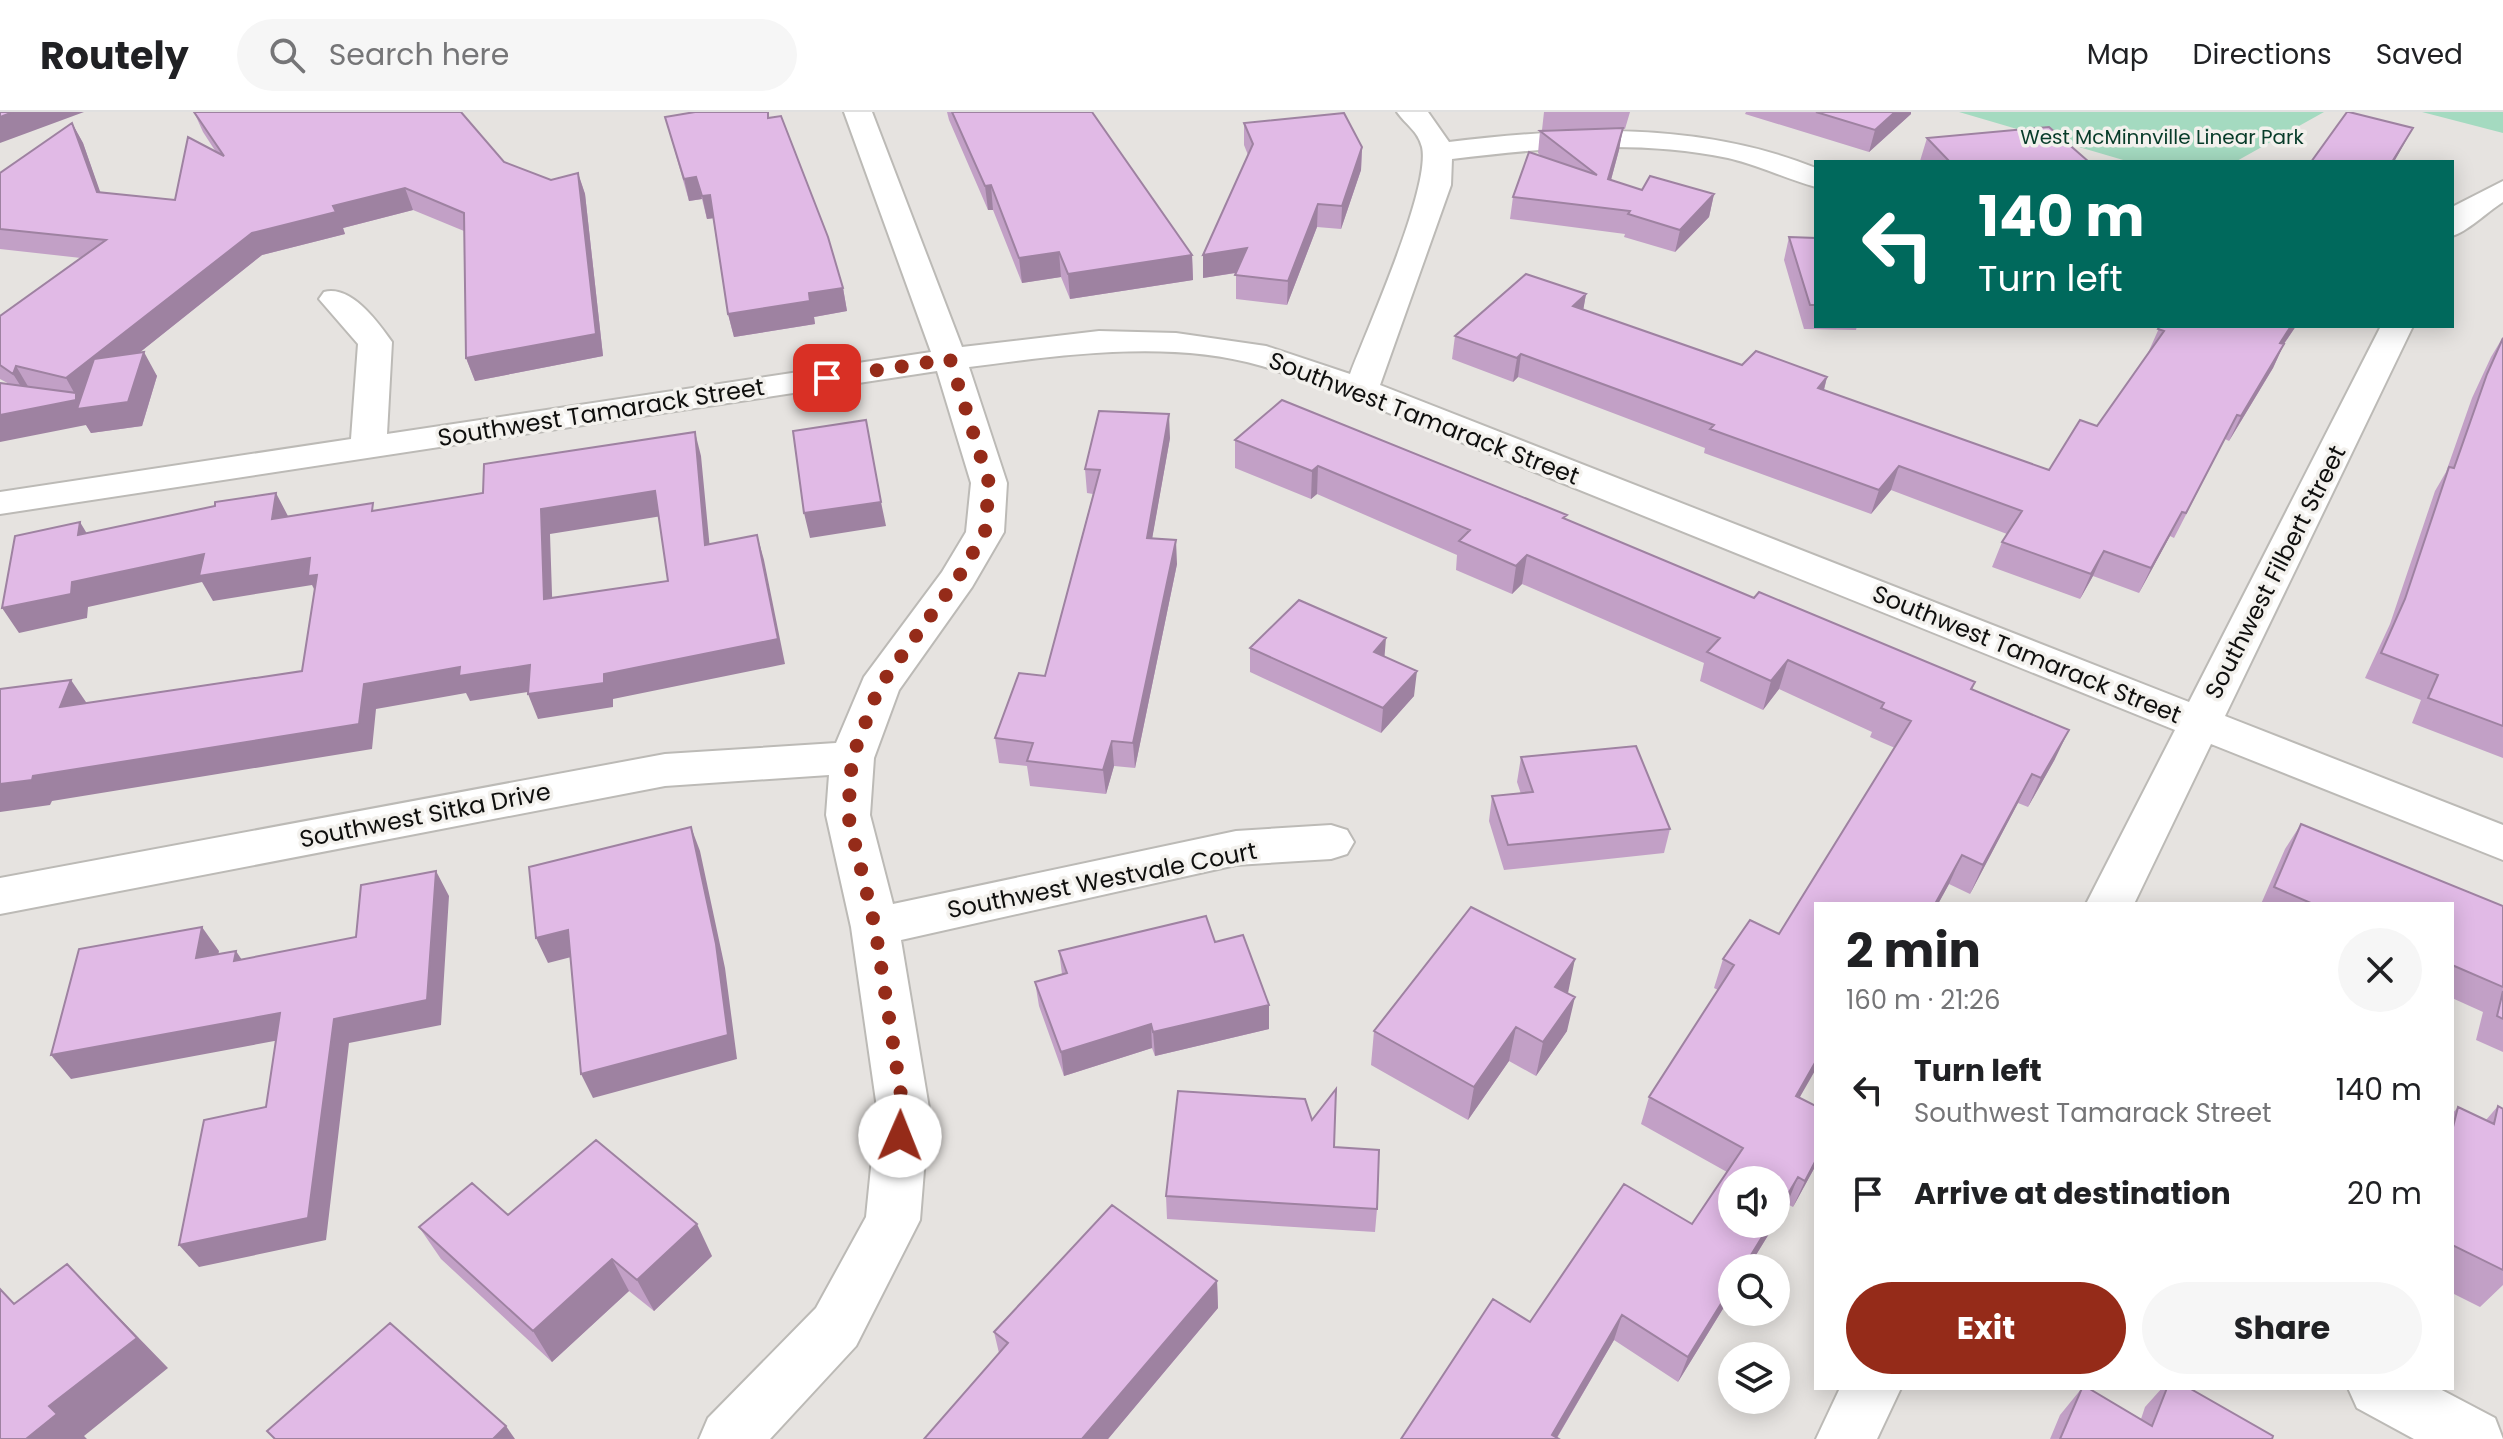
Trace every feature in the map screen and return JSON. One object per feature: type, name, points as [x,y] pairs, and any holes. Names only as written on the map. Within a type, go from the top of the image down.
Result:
[{"type":"street","points":[[729,1439],[836,1327],[893,1220],[903,1108],[875,927],[848,815],[852,758],[879,687],[958,578],[985,532],[989,483],[950,359],[858,112]]},
{"type":"street","points":[[1361,390],[1436,185],[1440,152],[1420,119],[1411,112]]},
{"type":"street","points":[[1440,152],[1515,142],[1644,140],[1769,159],[1814,177]]},
{"type":"street","points":[[2454,225],[2465,212],[2503,190]]},
{"type":"street","points":[[335,299],[375,342],[368,447]]},
{"type":"street","name":"Southwest Filbert Street","points":[[2111,902],[2396,328]]},
{"type":"street","name":"Southwest Tamarack Street","points":[[0,503],[950,359],[1099,341],[1176,343],[1266,356],[1361,390],[2503,843]]},
{"type":"street","name":"Southwest Sitka Drive","points":[[0,896],[665,770],[852,758]]},
{"type":"street","name":"Southwest Westvale Court","points":[[875,927],[1236,848],[1331,842]]},
{"type":"street","points":[[1846,1439],[1870,1390]]},
{"type":"street","points":[[2382,1390],[2474,1439]]},
{"type":"green space","name":"West McMinnville Linear Park","points":[[1959,112],[2324,112],[2239,160],[2123,160]]},
{"type":"green space","points":[[2422,112],[2503,112],[2503,133]]},
{"type":"building","points":[[194,112],[461,112],[504,162],[551,180],[578,173],[596,334],[466,358],[464,213],[405,188],[333,206],[336,212],[252,233],[66,378],[16,366],[13,374],[0,365],[0,316],[106,240],[0,229],[0,173],[72,123],[97,192],[175,200],[188,137],[224,156]]},
{"type":"building","points":[[695,112],[768,112],[768,118],[781,116],[828,237],[843,288],[809,293],[810,301],[728,314],[710,195],[702,196],[696,177],[684,179],[665,117]]},
{"type":"building","points":[[952,112],[1092,112],[1192,255],[1068,274],[1059,252],[1019,258],[991,185],[985,186]]},
{"type":"building","points":[[1816,112],[1895,112],[1875,130]]},
{"type":"building","points":[[2347,112],[2413,128],[2393,160],[2312,160]]},
{"type":"building","points":[[1344,113],[1362,147],[1342,206],[1318,204],[1288,281],[1235,275],[1247,248],[1203,255],[1253,144],[1244,123]]},
{"type":"building","points":[[2049,127],[2087,160],[1948,160],[1927,138]]},
{"type":"building","points":[[1623,128],[1608,179],[1642,190],[1650,176],[1714,194],[1680,230],[1628,214],[1630,211],[1513,197],[1529,152],[1597,175],[1540,131]]},
{"type":"building","points":[[1789,237],[1814,238],[1814,305],[1810,305]]},
{"type":"building","points":[[1526,274],[1586,294],[1573,306],[1742,365],[1756,351],[1827,377],[1818,388],[2049,470],[2080,420],[2097,426],[2164,331],[2159,328],[2290,328],[2280,343],[2284,344],[2241,416],[2237,415],[2186,513],[2182,512],[2151,568],[2104,551],[2091,574],[2002,542],[2022,511],[1899,466],[1879,490],[1710,429],[1714,425],[1521,354],[1517,358],[1455,336]]},
{"type":"building","points":[[2503,338],[2503,726],[2428,698],[2438,675],[2381,653],[2405,599],[2449,467],[2454,468]]},
{"type":"building","points":[[144,352],[128,402],[77,409],[94,359]]},
{"type":"building","points":[[0,383],[76,393],[76,400],[0,415]]},
{"type":"building","points":[[1282,400],[1567,515],[1563,518],[1754,598],[1759,592],[1975,682],[1971,689],[2069,730],[2041,778],[2032,774],[1983,865],[1962,855],[1936,902],[1814,902],[1814,1064],[1796,1096],[1814,1105],[1814,1164],[1805,1181],[1798,1177],[1790,1190],[1790,1166],[1731,1166],[1743,1148],[1649,1097],[1734,965],[1723,959],[1750,920],[1779,934],[1911,721],[1881,708],[1884,703],[1788,660],[1771,681],[1707,652],[1720,638],[1527,555],[1516,566],[1459,541],[1470,530],[1318,466],[1312,471],[1235,440]]},
{"type":"building","points":[[1099,411],[1169,414],[1147,538],[1176,540],[1133,743],[1112,741],[1103,770],[1027,761],[1033,743],[995,738],[1019,673],[1045,676],[1100,470],[1085,469]]},
{"type":"building","points":[[866,420],[881,502],[804,513],[793,431]]},
{"type":"building","points":[[695,432],[705,545],[757,535],[778,639],[604,674],[604,683],[528,694],[530,665],[459,676],[460,667],[364,684],[359,724],[33,776],[32,780],[0,784],[0,689],[71,680],[60,707],[302,671],[317,575],[308,576],[310,558],[199,576],[204,554],[72,582],[71,594],[2,608],[15,536],[80,522],[78,535],[215,506],[215,502],[276,493],[272,519],[373,503],[372,511],[483,493],[484,464]],"holes":[[[655,491],[668,581],[544,599],[541,509]]]},
{"type":"building","points":[[1299,600],[1386,638],[1374,652],[1417,671],[1383,708],[1250,648]]},
{"type":"building","points":[[1636,746],[1670,829],[1508,845],[1492,796],[1533,792],[1521,757]]},
{"type":"building","points":[[2301,824],[2503,906],[2503,987],[2454,966],[2454,902],[2308,902],[2274,887]]},
{"type":"building","points":[[691,827],[716,944],[728,1035],[581,1074],[568,930],[536,938],[529,867]]},
{"type":"building","points":[[436,871],[427,1000],[334,1019],[308,1218],[179,1245],[204,1120],[266,1107],[280,1013],[51,1055],[79,949],[202,927],[196,958],[236,951],[234,961],[356,937],[361,885]]},
{"type":"building","points":[[1471,907],[1575,959],[1555,987],[1575,997],[1543,1042],[1516,1027],[1474,1087],[1374,1031]]},
{"type":"building","points":[[1206,916],[1215,942],[1243,935],[1269,1005],[1153,1032],[1151,1024],[1061,1052],[1035,982],[1067,973],[1059,951]]},
{"type":"building","points":[[2503,991],[2503,1019],[2497,1016]]},
{"type":"building","points":[[1336,1089],[1334,1147],[1379,1150],[1377,1209],[1166,1196],[1178,1091],[1305,1099],[1312,1120]]},
{"type":"building","points":[[2498,1106],[2503,1109],[2503,1270],[2454,1246],[2454,1123],[2458,1107],[2494,1124]]},
{"type":"building","points":[[596,1140],[697,1224],[637,1280],[612,1259],[533,1331],[419,1227],[472,1183],[508,1215]]},
{"type":"building","points":[[1624,1184],[1692,1224],[1718,1185],[1718,1238],[1761,1238],[1752,1254],[1718,1254],[1718,1309],[1688,1357],[1622,1315],[1552,1435],[1559,1439],[1401,1439],[1493,1299],[1530,1322]]},
{"type":"building","points":[[1112,1205],[1217,1281],[1082,1439],[924,1439],[1008,1343],[994,1332]]},
{"type":"building","points":[[67,1264],[137,1338],[49,1406],[57,1414],[26,1439],[0,1439],[0,1289],[14,1304]]},
{"type":"building","points":[[390,1323],[506,1426],[493,1439],[275,1439],[267,1431]]},
{"type":"building","points":[[2081,1390],[2091,1390],[2152,1426],[2166,1390],[2192,1390],[2273,1436],[2272,1439],[2060,1439]]},
{"type":"route","points":[[827,378],[950,359],[989,483],[985,532],[958,578],[879,687],[852,758],[848,815],[875,927],[903,1108],[900,1136]]}]
